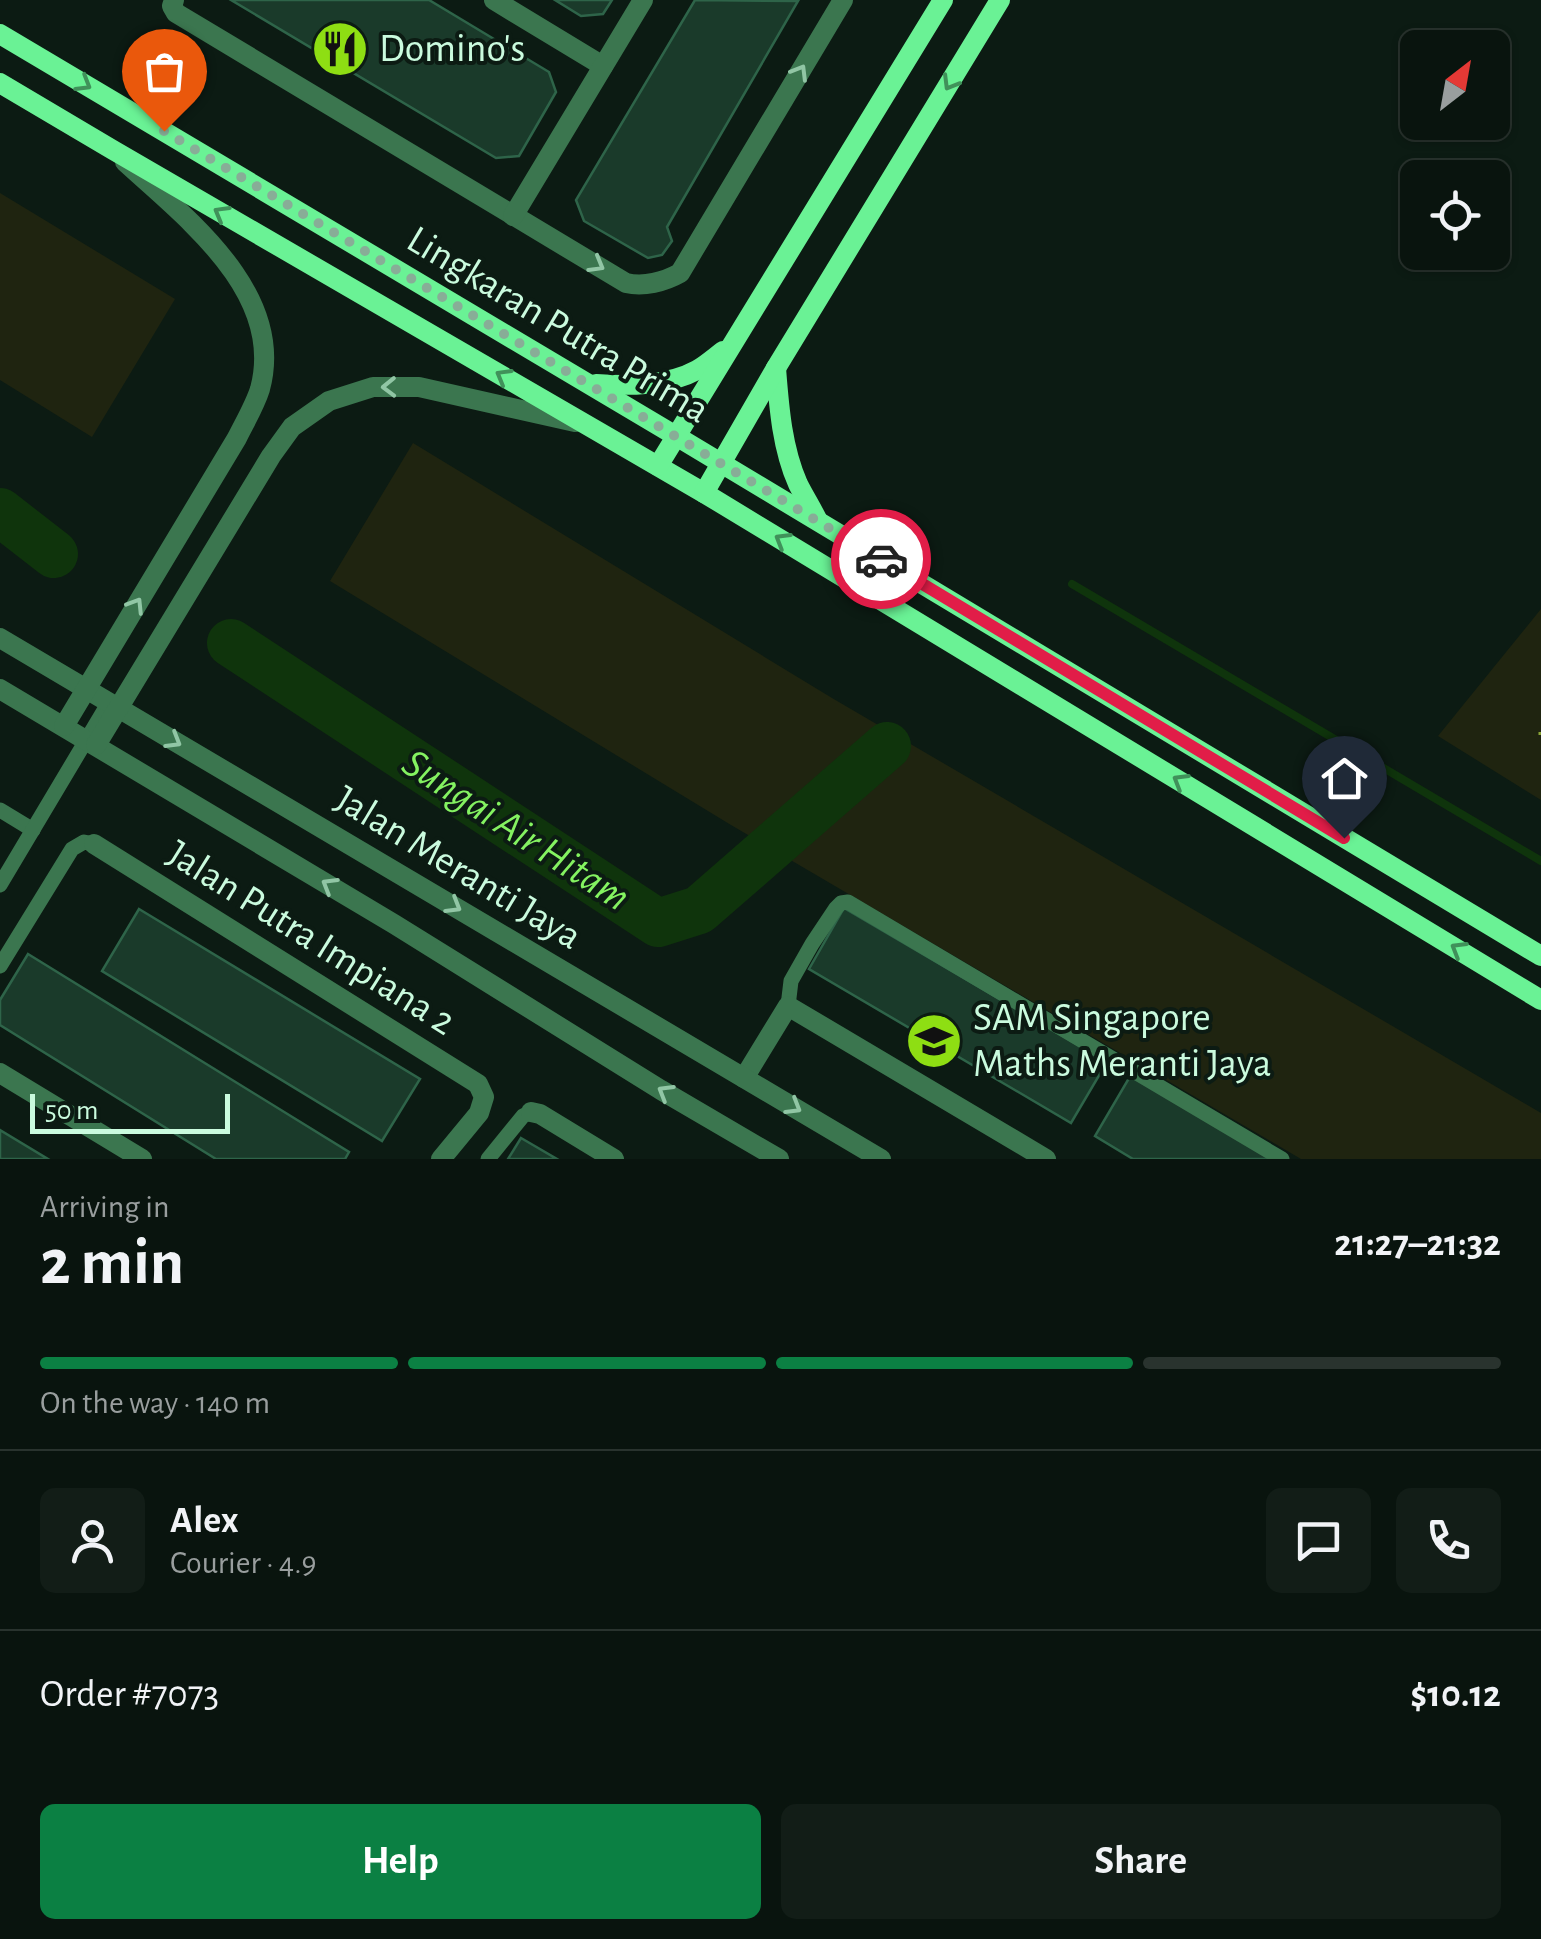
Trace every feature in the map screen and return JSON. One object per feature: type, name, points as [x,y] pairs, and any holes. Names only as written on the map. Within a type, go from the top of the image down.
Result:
[{"type":"main road","points":[[658,466],[943,0]]},
{"type":"main road","points":[[704,492],[1000,0]]},
{"type":"main road","name":"Lingkaran Putra Prima","points":[[0,34],[1541,956]]},
{"type":"main road","name":"Lingkaran Putra Prima","points":[[0,83],[704,492],[1541,1000]]},
{"type":"main road","points":[[589,384],[663,382],[696,371],[734,343]]},
{"type":"main road","points":[[776,368],[788,452],[798,483],[818,521]]},
{"type":"street","points":[[174,0],[176,14],[626,283],[639,286],[680,273],[844,0]]},
{"type":"street","points":[[494,0],[603,66]]},
{"type":"street","points":[[513,216],[642,0]]},
{"type":"street","points":[[64,726],[237,438],[260,390],[263,366],[263,340],[257,317],[236,276],[204,233],[113,150]]},
{"type":"street","points":[[91,742],[272,456],[292,428],[328,402],[373,387],[420,387],[587,425]]},
{"type":"street","name":"Jalan Meranti Jaya","points":[[0,638],[881,1159]]},
{"type":"street","name":"Jalan Meranti Jaya","points":[[0,689],[779,1159]]},
{"type":"street","name":"Jalan Putra Impiana 2","points":[[94,844],[478,1084],[484,1097],[479,1113],[441,1159]]},
{"type":"street","points":[[744,1078],[788,1006],[1046,1159]]},
{"type":"street","points":[[0,1073],[142,1159]]},
{"type":"street","points":[[531,1112],[614,1159]]},
{"type":"lane","points":[[0,885],[91,742]]},
{"type":"lane","points":[[0,810],[33,830]]},
{"type":"lane","points":[[0,966],[72,848],[84,842],[94,844]]},
{"type":"lane","points":[[788,1006],[791,981],[812,944],[836,908],[848,902],[1282,1159]]},
{"type":"lane","points":[[488,1159],[523,1116],[531,1112]]},
{"type":"green space","points":[[0,193],[175,299],[92,437],[0,380]]},
{"type":"green space","points":[[413,443],[832,698],[1541,1113],[1541,1159],[1301,1159],[731,825],[330,581]]},
{"type":"green space","points":[[1541,609],[1541,800],[1438,736]]},
{"type":"building","points":[[231,0],[429,0],[549,72],[556,92],[519,156],[496,158]]},
{"type":"building","points":[[555,0],[612,0],[603,14],[581,16]]},
{"type":"building","points":[[695,0],[798,1],[667,227],[672,241],[662,255],[648,258],[584,221],[576,200]]},
{"type":"building","points":[[844,908],[1107,1062],[1071,1123],[809,969]]},
{"type":"building","points":[[139,909],[420,1079],[382,1141],[102,971]]},
{"type":"building","points":[[28,954],[349,1152],[345,1159],[216,1159],[0,1025],[0,1000]]},
{"type":"building","points":[[1132,1073],[1276,1159],[1133,1159],[1095,1136]]},
{"type":"building","points":[[0,1130],[48,1159],[0,1159]]},
{"type":"building","points":[[521,1138],[557,1159],[508,1159]]},
{"type":"waterway","name":"Sungai Air Hitam","points":[[0,512],[54,554]]},
{"type":"waterway","name":"Sungai Air Hitam","points":[[1072,584],[1541,861]]},
{"type":"waterway","name":"Sungai Air Hitam","points":[[231,643],[658,923],[699,910],[887,746]]},
{"type":"way so far","points":[[164,131],[881,559]]},
{"type":"place","name":"Domino's","points":[[340,49]]},
{"type":"place","name":"SAM Singapore Maths Meranti Jaya","points":[[934,1041]]},
{"type":"route","points":[[881,559],[1344,838]]}]
